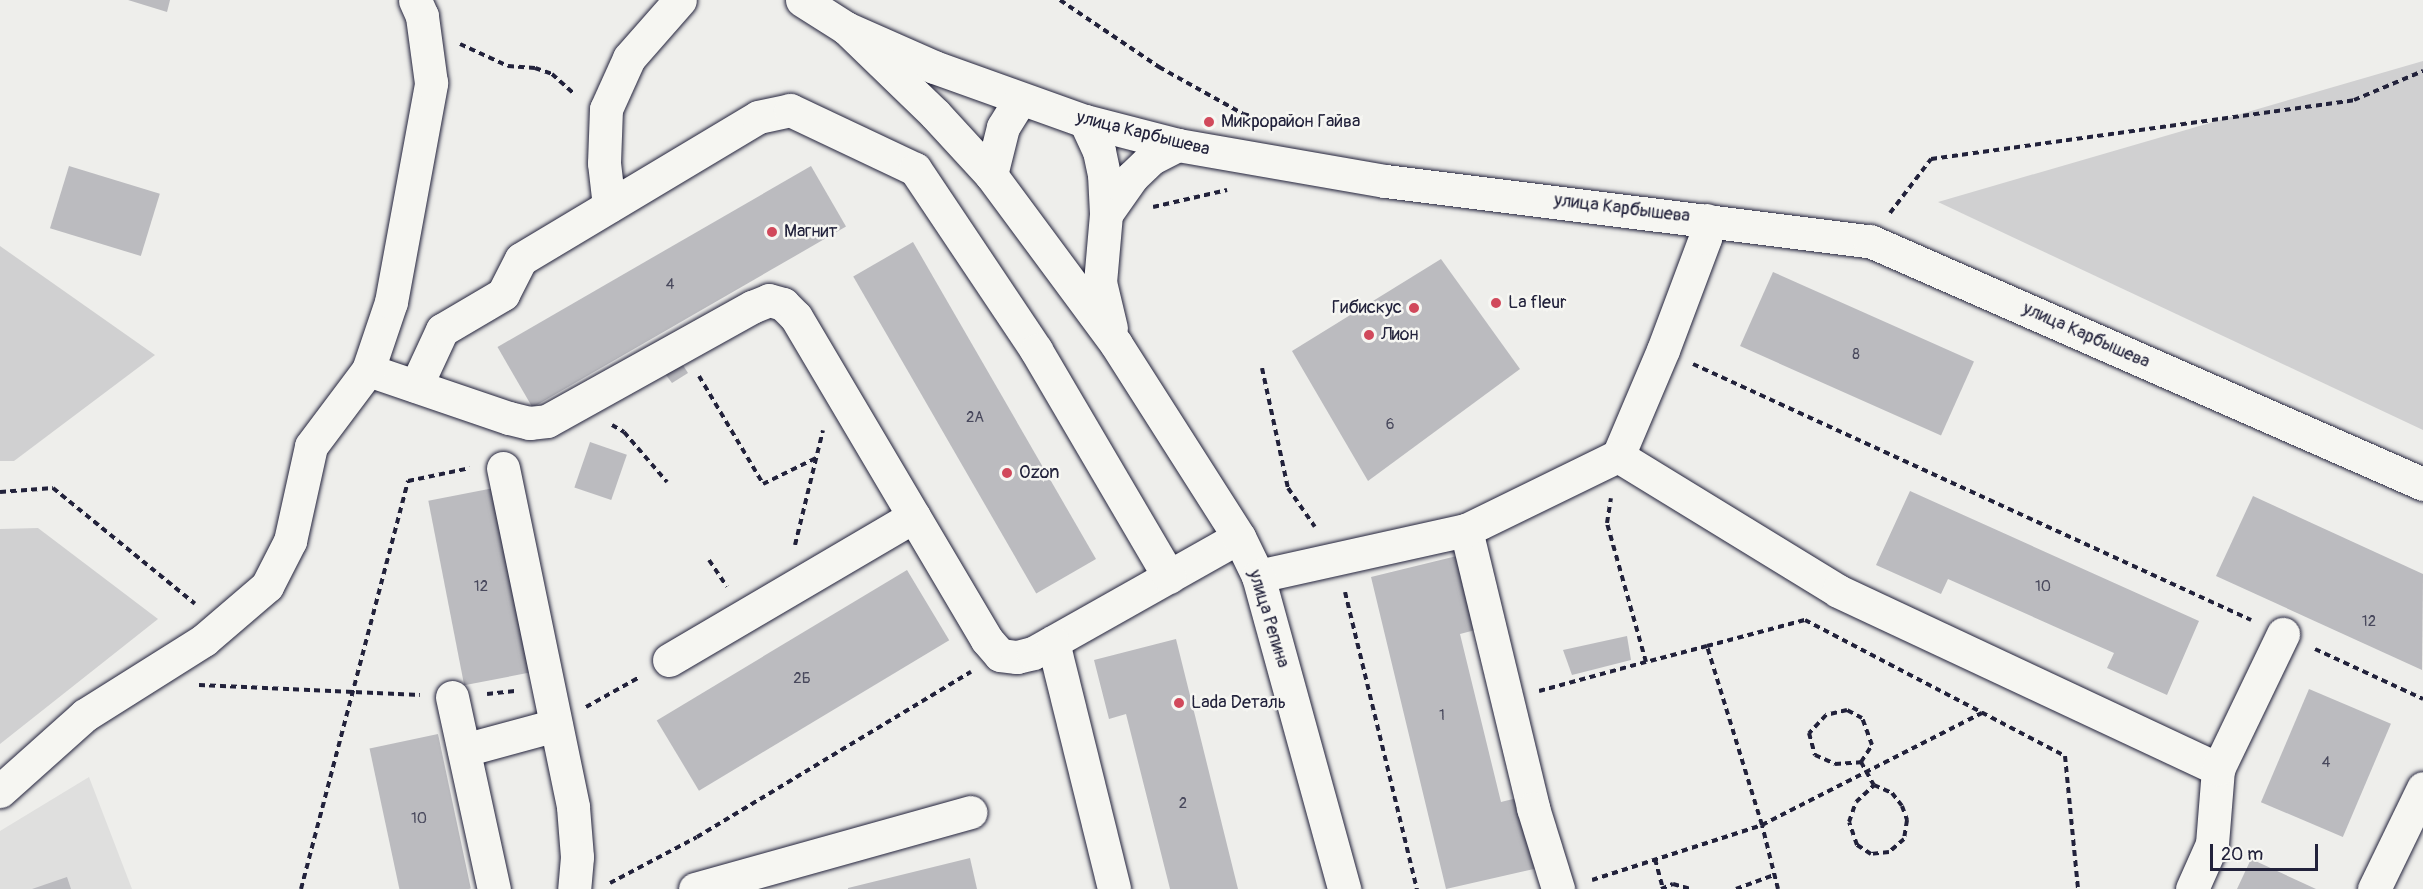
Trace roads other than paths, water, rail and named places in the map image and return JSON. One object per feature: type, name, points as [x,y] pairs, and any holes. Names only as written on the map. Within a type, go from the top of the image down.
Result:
[{"type":"main road","points":[[609,206],[604,162],[606,109],[629,58],[680,0]]},
{"type":"main road","name":"улица Карбышева","points":[[802,0],[846,28],[1020,100],[1085,121],[1178,145],[1385,181],[1870,241],[2423,484]]},
{"type":"main road","points":[[0,791],[85,715],[204,640],[267,586],[290,541],[310,446],[368,370],[391,302],[431,83],[418,8]]},
{"type":"main road","points":[[846,28],[935,114],[991,176],[1116,344]]},
{"type":"main road","points":[[991,176],[999,138],[1020,100]]},
{"type":"main road","points":[[416,386],[442,330],[503,294],[520,259],[774,111],[790,110],[806,115],[915,169],[1036,350],[1169,577]]},
{"type":"main road","points":[[1085,121],[1099,151],[1106,214],[1100,282],[1116,344]]},
{"type":"main road","points":[[1106,214],[1132,177],[1152,158],[1178,145]]},
{"type":"main road","points":[[1258,576],[1466,530],[1618,456],[1663,350],[1705,238],[1707,220]]},
{"type":"main road","points":[[368,370],[529,423],[547,421],[769,300],[783,304],[796,317],[987,640],[1000,655],[1017,657],[1053,642],[1239,537]]},
{"type":"main road","name":"улица Репина","points":[[1116,344],[1239,537],[1258,576],[1344,889]]},
{"type":"main road","points":[[1618,456],[1838,591],[2218,769]]},
{"type":"main road","points":[[490,467],[549,688],[573,807],[577,857],[574,889]]},
{"type":"main road","points":[[669,660],[914,516]]},
{"type":"main road","points":[[1466,530],[1533,808],[1570,886]]},
{"type":"main road","points":[[2192,889],[2212,844],[2218,769],[2283,634]]},
{"type":"main road","points":[[1053,642],[1114,889]]},
{"type":"main road","points":[[452,697],[494,889]]},
{"type":"main road","points":[[464,750],[556,725]]},
{"type":"main road","points":[[2374,889],[2423,788]]},
{"type":"main road","points":[[695,889],[970,812]]},
{"type":"place","name":"Микрорайон Гайва","points":[[1209,122]]},
{"type":"place","name":"Магнит","points":[[772,232]]},
{"type":"place","name":"La fleur","points":[[1496,303]]},
{"type":"place","name":"Гибискус","points":[[1414,308]]},
{"type":"place","name":"Лион","points":[[1369,335]]},
{"type":"place","name":"Ozon","points":[[1007,473]]},
{"type":"place","name":"Lada Dеталь","points":[[1179,703]]}]
